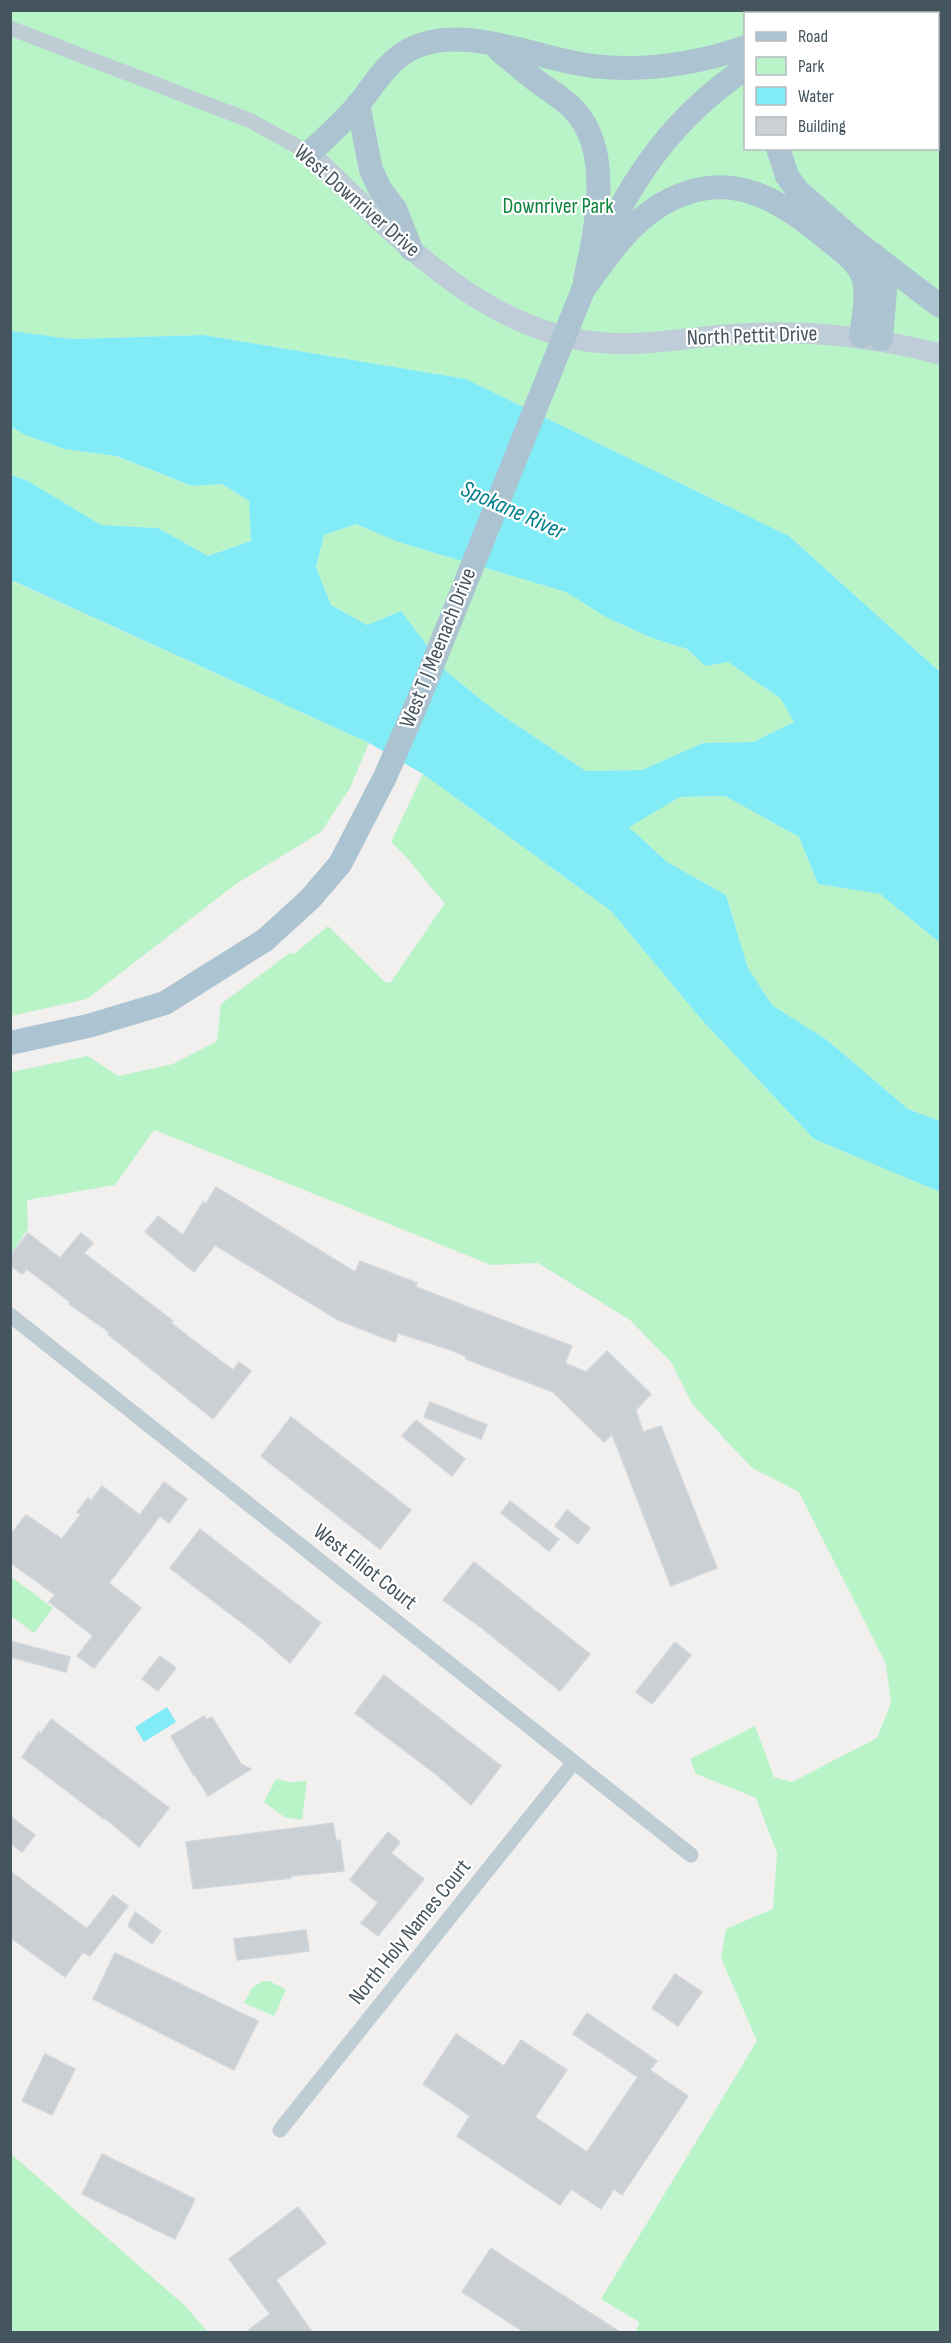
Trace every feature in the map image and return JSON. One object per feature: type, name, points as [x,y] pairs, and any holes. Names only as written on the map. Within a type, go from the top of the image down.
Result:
[{"type":"main road","points":[[309,153],[358,104],[388,66],[399,56],[412,48],[444,39],[468,40],[568,63],[596,67],[646,68],[694,62],[744,47]]},
{"type":"main road","points":[[492,45],[574,110],[587,127],[594,142],[598,158],[598,181],[592,249],[583,290]]},
{"type":"main road","points":[[583,290],[619,209],[656,152],[705,98],[744,69]]},
{"type":"main road","points":[[358,104],[371,170],[380,189],[395,209],[411,249]]},
{"type":"main road","points":[[779,150],[787,176],[798,191],[874,255],[940,306]]},
{"type":"main road","points":[[583,290],[629,230],[646,214],[679,195],[717,187],[735,188],[768,197],[790,210],[858,267],[866,289],[871,338]]},
{"type":"main road","points":[[871,338],[885,290],[874,255]]},
{"type":"main road","name":"West T J Meenach Drive","points":[[10,1043],[88,1026],[165,1003],[265,940],[310,899],[340,864],[385,777],[418,701],[583,290]]},
{"type":"street","name":"West Downriver Drive","points":[[10,28],[251,121],[309,153],[411,249],[447,279],[484,304],[532,326],[562,335]]},
{"type":"street","name":"North Pettit Drive","points":[[562,335],[605,343],[637,343],[725,334],[792,332],[871,338],[940,354]]},
{"type":"street","name":"West Elliot Court","points":[[10,1315],[691,1854]]},
{"type":"street","name":"North Holy Names Court","points":[[280,2130],[574,1762]]},
{"type":"green space","name":"Downriver Park","points":[[10,11],[940,11],[940,672],[789,536],[466,379],[203,335],[72,339],[11,331]]},
{"type":"green space","points":[[10,427],[64,449],[115,456],[192,486],[222,484],[249,501],[251,541],[208,556],[158,528],[101,525],[28,481],[11,474]]},
{"type":"green space","points":[[356,524],[398,542],[566,592],[604,616],[649,637],[687,649],[705,666],[728,662],[781,699],[795,722],[753,742],[703,743],[642,770],[586,771],[494,710],[447,672],[401,611],[367,625],[331,605],[316,567],[324,535]]},
{"type":"green space","points":[[10,580],[369,743],[350,788],[321,832],[236,884],[87,999],[11,1016]]},
{"type":"green space","points":[[423,774],[611,911],[701,1019],[814,1139],[940,1192],[940,2332],[636,2332],[639,2322],[601,2299],[757,2041],[721,1958],[726,1929],[773,1909],[777,1853],[756,1798],[696,1774],[690,1759],[755,1726],[774,1777],[792,1782],[877,1738],[891,1703],[886,1664],[799,1492],[752,1468],[693,1405],[671,1362],[630,1320],[538,1263],[491,1265],[154,1130],[115,1185],[27,1200],[28,1229],[11,1254],[11,1072],[88,1056],[118,1076],[173,1064],[217,1041],[221,1004],[290,953],[294,954],[328,926],[386,983],[391,982],[445,903],[406,856],[391,842]]},
{"type":"green space","points":[[725,796],[799,837],[818,884],[880,894],[940,943],[940,1121],[908,1109],[827,1040],[772,1005],[748,968],[726,895],[667,862],[628,826],[680,797]]},
{"type":"green space","points":[[10,1576],[53,1608],[34,1633],[11,1616]]},
{"type":"green space","points":[[276,1779],[290,1782],[307,1781],[302,1820],[284,1817],[264,1802]]},
{"type":"green space","points":[[263,1981],[269,1981],[285,1989],[274,2016],[244,2003],[252,1988]]},
{"type":"green space","points":[[10,2153],[184,2305],[208,2332],[11,2332]]},
{"type":"water","name":"Spokane River","points":[[11,331],[72,339],[203,335],[466,379],[789,536],[940,672],[940,943],[880,894],[818,884],[799,837],[725,796],[680,797],[629,827],[667,862],[726,895],[748,968],[772,1005],[827,1040],[908,1109],[940,1121],[940,1192],[814,1139],[701,1019],[611,911],[423,774],[369,743],[11,580],[10,474],[28,481],[101,525],[158,528],[208,556],[251,541],[249,501],[222,484],[192,486],[116,456],[64,449],[25,435],[11,427]],"holes":[[[356,524],[398,542],[566,592],[604,616],[649,637],[687,649],[705,666],[728,662],[781,699],[794,722],[753,742],[703,743],[642,770],[586,771],[494,710],[447,672],[401,611],[367,625],[331,605],[316,567],[324,535]]]},
{"type":"water","points":[[167,1707],[176,1722],[144,1742],[135,1727]]},
{"type":"building","points":[[216,1187],[355,1272],[360,1261],[417,1283],[416,1287],[572,1346],[565,1363],[586,1372],[607,1351],[651,1394],[636,1410],[643,1432],[661,1426],[717,1568],[671,1586],[612,1434],[604,1442],[553,1392],[466,1359],[467,1357],[451,1350],[398,1333],[395,1342],[338,1320],[215,1245],[194,1272],[145,1232],[158,1216],[183,1235],[203,1202],[206,1204]]},
{"type":"building","points":[[28,1233],[60,1258],[81,1233],[93,1243],[84,1253],[233,1370],[239,1362],[251,1371],[213,1419],[108,1334],[109,1332],[69,1304],[70,1302],[27,1269],[22,1274],[10,1265],[10,1256]]},
{"type":"building","points":[[430,1402],[487,1425],[481,1439],[424,1417]]},
{"type":"building","points":[[291,1417],[411,1510],[380,1549],[261,1456]]},
{"type":"building","points":[[416,1420],[465,1459],[452,1476],[402,1436]]},
{"type":"building","points":[[164,1482],[187,1499],[169,1523],[160,1516],[109,1583],[141,1608],[94,1668],[77,1656],[93,1636],[49,1602],[55,1595],[10,1562],[10,1535],[26,1515],[62,1539],[81,1514],[77,1512],[88,1498],[91,1501],[102,1486],[140,1515]]},
{"type":"building","points":[[510,1501],[559,1539],[549,1551],[501,1513]]},
{"type":"building","points":[[567,1510],[590,1528],[578,1544],[555,1526]]},
{"type":"building","points":[[200,1529],[321,1623],[290,1663],[258,1635],[170,1568]]},
{"type":"building","points":[[474,1562],[590,1654],[560,1691],[443,1600]]},
{"type":"building","points":[[10,1641],[70,1657],[66,1672],[10,1657]]},
{"type":"building","points":[[675,1642],[691,1655],[652,1704],[636,1692]]},
{"type":"building","points":[[160,1656],[176,1668],[158,1691],[142,1679]]},
{"type":"building","points":[[384,1675],[501,1766],[471,1805],[437,1775],[355,1713]]},
{"type":"building","points":[[204,1716],[206,1720],[212,1717],[241,1764],[251,1769],[208,1796],[171,1736]]},
{"type":"building","points":[[51,1719],[169,1808],[139,1847],[105,1818],[22,1757]]},
{"type":"building","points":[[10,1816],[35,1835],[22,1852],[10,1843]]},
{"type":"building","points":[[333,1823],[336,1841],[340,1840],[344,1871],[193,1889],[186,1842]]},
{"type":"building","points":[[388,1832],[400,1842],[391,1853],[424,1879],[378,1936],[361,1923],[378,1903],[350,1880]]},
{"type":"building","points":[[10,1871],[87,1929],[113,1895],[128,1906],[90,1956],[83,1952],[65,1977],[10,1937]]},
{"type":"building","points":[[135,1912],[161,1931],[152,1944],[128,1926]]},
{"type":"building","points":[[306,1930],[309,1951],[237,1960],[234,1939]]},
{"type":"building","points":[[115,1953],[258,2021],[234,2070],[93,1999]]},
{"type":"building","points":[[675,1974],[702,1992],[678,2026],[652,2008]]},
{"type":"building","points":[[587,2013],[657,2061],[650,2070],[688,2096],[622,2195],[614,2189],[601,2209],[571,2189],[560,2205],[457,2136],[470,2116],[423,2084],[456,2034],[504,2066],[521,2040],[567,2070],[535,2117],[587,2152],[638,2077],[573,2034]]},
{"type":"building","points":[[45,2054],[75,2069],[52,2115],[22,2101]]},
{"type":"building","points":[[102,2154],[195,2199],[175,2239],[82,2194]]},
{"type":"building","points":[[298,2207],[326,2243],[276,2280],[312,2332],[246,2332],[270,2314],[229,2259]]},
{"type":"building","points":[[491,2248],[620,2332],[524,2332],[462,2292]]}]
